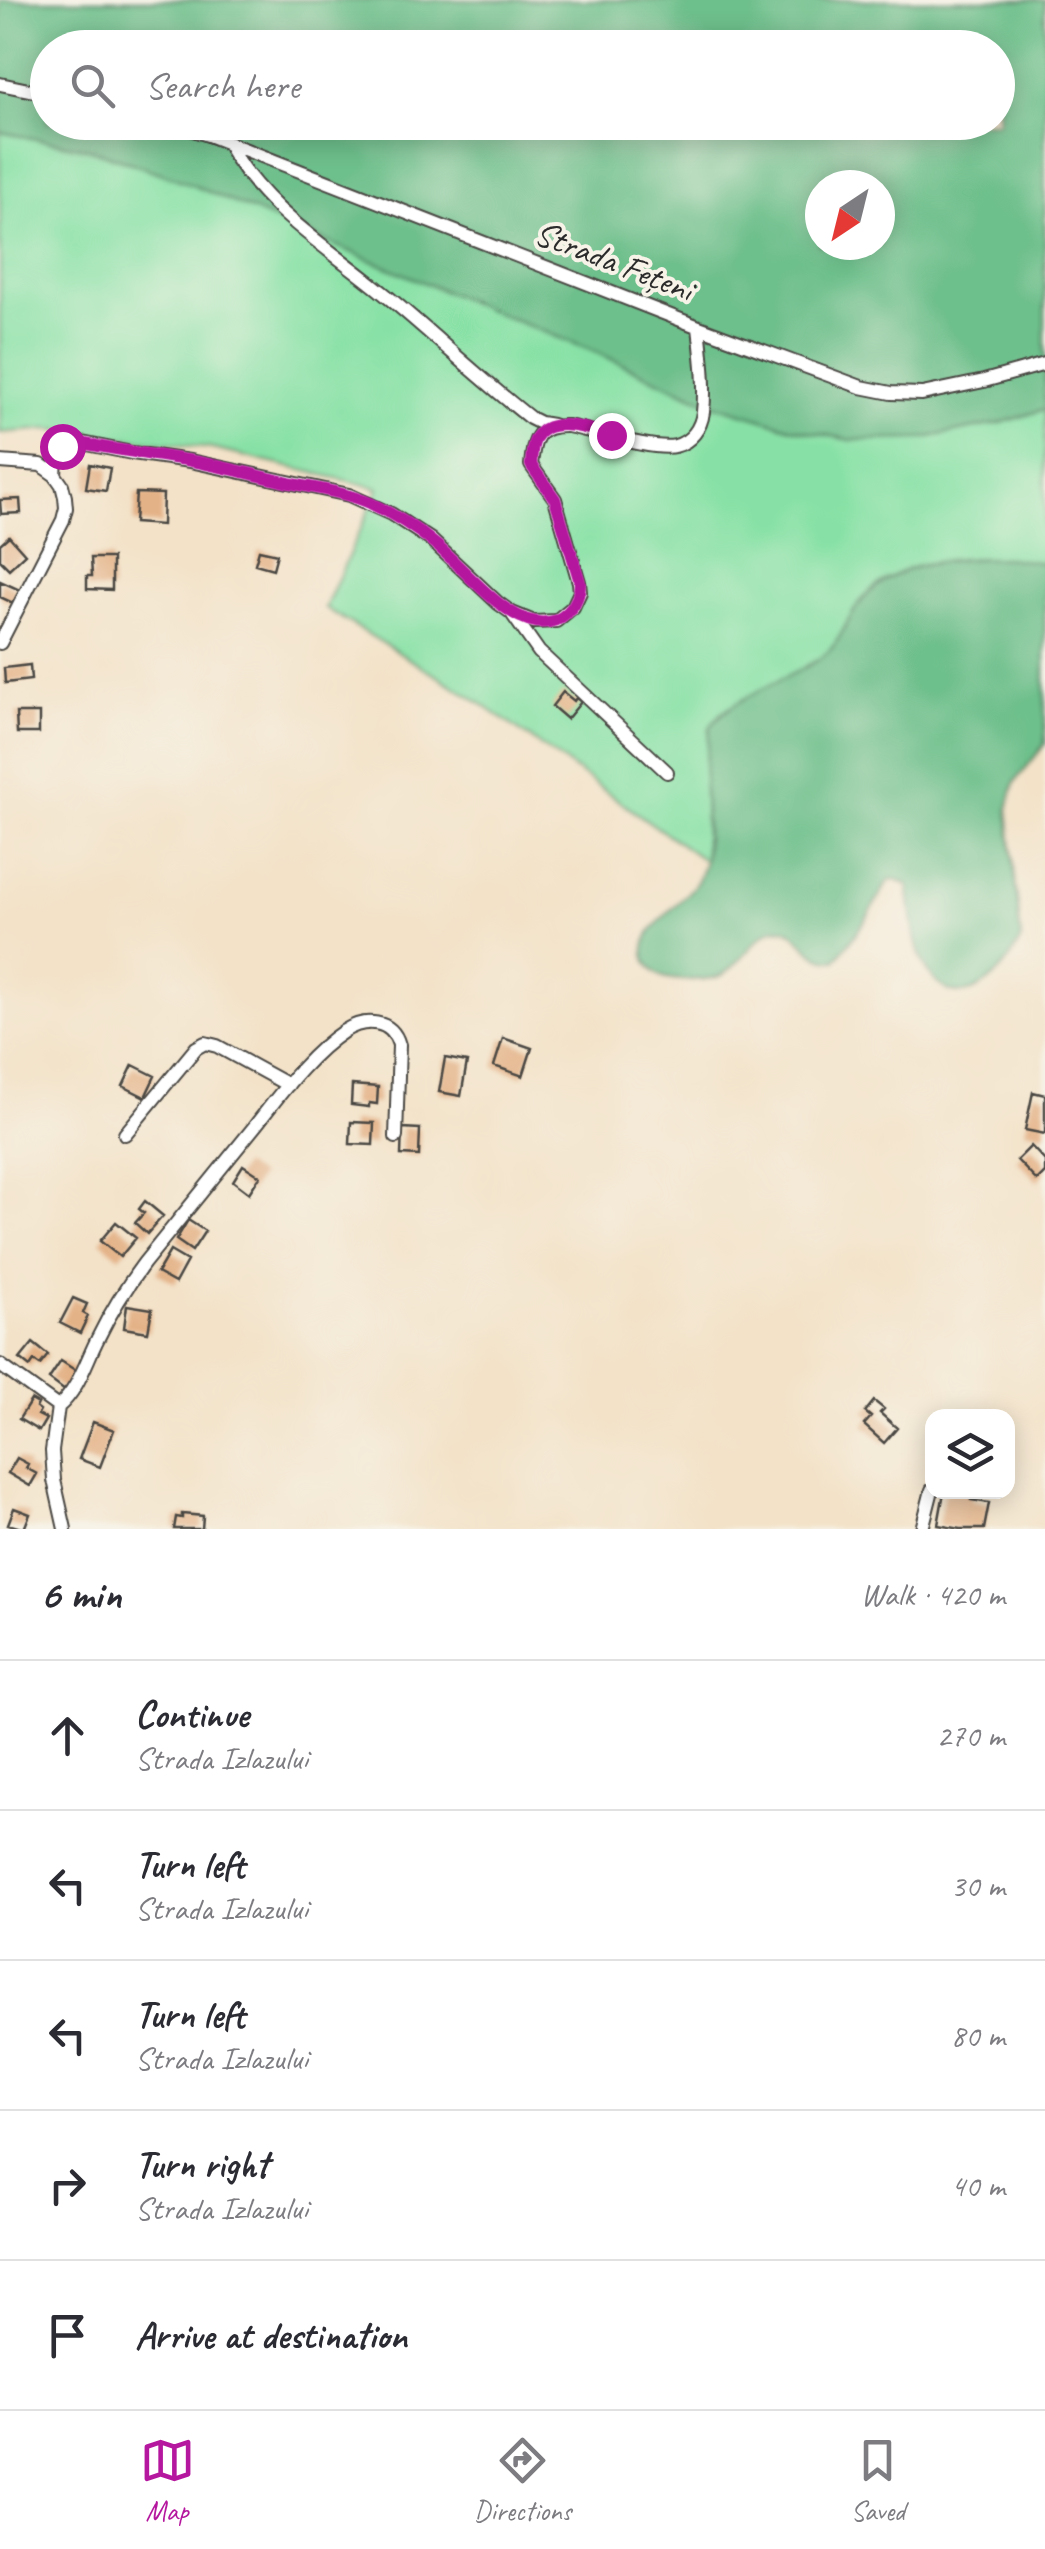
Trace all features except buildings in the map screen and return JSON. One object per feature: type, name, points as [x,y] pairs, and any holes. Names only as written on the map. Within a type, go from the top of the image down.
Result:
[{"type":"street","points":[[0,84],[30,90]]},
{"type":"street","name":"Strada Fețeni","points":[[220,140],[861,386],[890,393],[922,394],[1045,364]]},
{"type":"street","points":[[226,142],[261,192],[291,222],[540,424],[568,426],[652,445],[684,442],[700,426],[703,410],[699,327]]},
{"type":"street","points":[[512,613],[534,622],[556,621],[574,607],[580,592],[555,499],[531,465],[535,440],[541,431],[554,426]]},
{"type":"street","points":[[55,475],[58,452],[72,441],[349,495],[391,514],[431,540],[512,613],[539,652],[667,772]]},
{"type":"street","points":[[0,462],[41,465],[62,485],[66,508],[0,643]]},
{"type":"street","points":[[65,1529],[52,1451],[58,1407],[76,1387],[124,1290],[288,1084],[344,1031],[360,1024],[375,1022],[388,1026],[396,1035],[396,1137]]},
{"type":"street","points":[[125,1134],[205,1042],[288,1084]]},
{"type":"street","points":[[0,1365],[58,1407]]},
{"type":"street","points":[[922,1529],[930,1499]]},
{"type":"green space","points":[[0,0],[1045,0],[1045,409],[1001,423],[919,439],[851,440],[792,428],[710,403],[180,180],[91,149],[43,140],[1015,140],[1015,30],[30,30],[30,138],[0,132]]},
{"type":"green space","points":[[0,132],[91,149],[181,180],[710,403],[792,428],[851,440],[1001,423],[1045,409],[1045,563],[972,559],[922,565],[899,573],[861,601],[828,654],[720,714],[710,728],[704,784],[705,861],[470,696],[325,608],[379,488],[212,449],[49,429],[0,433]]},
{"type":"green space","points":[[1008,558],[1045,563],[1045,744],[1015,782],[1008,809],[1021,939],[1002,968],[977,989],[963,993],[949,991],[936,982],[917,945],[908,885],[894,879],[888,882],[836,960],[818,956],[794,934],[779,928],[764,934],[720,976],[682,980],[656,973],[645,953],[646,942],[660,920],[691,890],[702,870],[706,847],[705,766],[710,728],[717,718],[742,700],[822,657],[835,644],[859,604],[889,578],[927,564]]},
{"type":"route","points":[[62,446],[72,441],[190,461],[349,495],[391,514],[431,540],[512,613],[534,622],[546,622],[556,621],[574,607],[580,582],[555,499],[531,465],[535,440],[541,431],[554,426],[611,435]]}]
